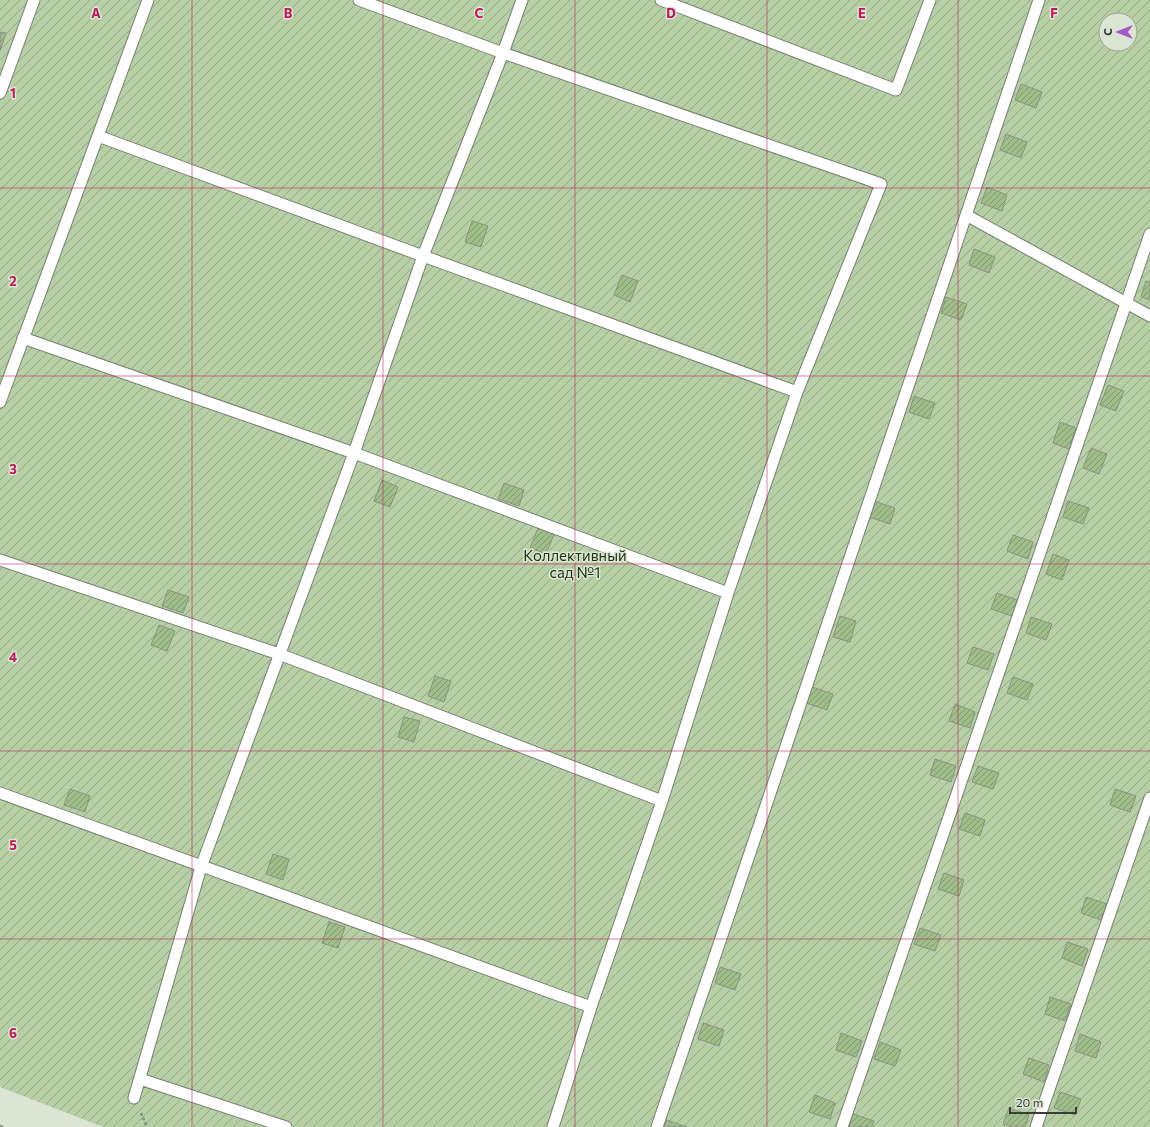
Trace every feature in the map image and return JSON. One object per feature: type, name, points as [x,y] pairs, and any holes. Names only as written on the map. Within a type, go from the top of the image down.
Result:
[{"type":"lane","points":[[0,93],[34,0]]},
{"type":"lane","points":[[0,402],[148,0]]},
{"type":"lane","points":[[358,0],[503,53],[881,184],[797,392],[728,593],[662,802],[591,1007],[553,1127]]},
{"type":"lane","points":[[134,1098],[201,866],[354,454],[423,256],[503,53],[522,0]]},
{"type":"lane","points":[[661,0],[896,90],[930,0]]},
{"type":"lane","points":[[657,1127],[1038,0]]},
{"type":"lane","points":[[98,136],[797,392]]},
{"type":"lane","points":[[966,215],[1150,316]]},
{"type":"lane","points":[[842,1127],[1150,234]]},
{"type":"lane","points":[[24,338],[354,454],[728,593]]},
{"type":"lane","points":[[0,560],[279,654],[662,802]]},
{"type":"lane","points":[[0,793],[591,1007]]},
{"type":"lane","points":[[1036,1127],[1150,798]]},
{"type":"lane","points":[[140,1079],[286,1127]]},
{"type":"green space","name":"Коллективный сад №1","points":[[0,0],[1150,0],[1150,1127],[103,1127],[0,1087]]},
{"type":"building","points":[[0,32],[6,33],[0,51]]},
{"type":"building","points":[[1021,84],[1042,92],[1036,108],[1015,100]]},
{"type":"building","points":[[1006,134],[1027,142],[1021,158],[1000,150]]},
{"type":"building","points":[[987,187],[1007,195],[1002,211],[981,203]]},
{"type":"building","points":[[472,221],[488,226],[481,247],[465,242]]},
{"type":"building","points":[[974,249],[995,257],[989,273],[969,265]]},
{"type":"building","points":[[622,275],[638,281],[630,302],[614,295]]},
{"type":"building","points":[[1146,281],[1150,282],[1150,300],[1141,297]]},
{"type":"building","points":[[946,297],[967,304],[961,320],[941,313]]},
{"type":"building","points":[[1108,385],[1124,391],[1116,411],[1100,405]]},
{"type":"building","points":[[914,396],[935,403],[929,419],[909,412]]},
{"type":"building","points":[[1060,422],[1076,428],[1069,449],[1053,443]]},
{"type":"building","points":[[1091,448],[1107,454],[1099,474],[1083,468]]},
{"type":"building","points":[[382,480],[398,487],[390,507],[374,501]]},
{"type":"building","points":[[504,483],[524,490],[519,506],[498,499]]},
{"type":"building","points":[[874,501],[895,508],[890,524],[869,517]]},
{"type":"building","points":[[1068,501],[1089,508],[1083,524],[1063,517]]},
{"type":"building","points":[[538,528],[554,534],[546,554],[530,548]]},
{"type":"building","points":[[1013,535],[1033,542],[1028,559],[1007,551]]},
{"type":"building","points":[[1053,554],[1069,560],[1062,580],[1046,574]]},
{"type":"building","points":[[168,590],[189,597],[183,613],[162,606]]},
{"type":"building","points":[[997,593],[1017,600],[1012,616],[991,609]]},
{"type":"building","points":[[840,616],[856,621],[850,642],[833,637]]},
{"type":"building","points":[[1031,617],[1052,624],[1046,640],[1026,633]]},
{"type":"building","points":[[159,625],[175,631],[167,651],[151,645]]},
{"type":"building","points":[[973,647],[994,654],[988,670],[967,663]]},
{"type":"building","points":[[435,676],[451,681],[444,702],[428,696]]},
{"type":"building","points":[[1013,677],[1033,684],[1027,700],[1007,693]]},
{"type":"building","points":[[812,687],[833,694],[827,710],[806,703]]},
{"type":"building","points":[[955,704],[975,712],[970,728],[949,721]]},
{"type":"building","points":[[404,717],[420,721],[414,742],[398,737]]},
{"type":"building","points":[[935,759],[956,766],[951,782],[930,775]]},
{"type":"building","points":[[978,766],[999,773],[993,789],[972,782]]},
{"type":"building","points":[[70,789],[90,796],[85,812],[64,805]]},
{"type":"building","points":[[1115,789],[1136,796],[1130,812],[1110,805]]},
{"type":"building","points":[[965,813],[985,820],[980,836],[959,829]]},
{"type":"building","points":[[273,854],[289,859],[283,880],[266,874]]},
{"type":"building","points":[[944,873],[964,880],[959,896],[938,889]]},
{"type":"building","points":[[1086,897],[1107,904],[1101,920],[1081,913]]},
{"type":"building","points":[[329,922],[345,927],[338,948],[322,943]]},
{"type":"building","points":[[920,928],[941,935],[935,951],[914,944]]},
{"type":"building","points":[[1067,942],[1088,949],[1082,966],[1062,958]]},
{"type":"building","points":[[720,967],[741,974],[735,990],[715,983]]},
{"type":"building","points":[[1050,997],[1071,1004],[1065,1021],[1045,1014]]},
{"type":"building","points":[[703,1023],[724,1030],[719,1046],[698,1039]]},
{"type":"building","points":[[841,1033],[862,1041],[856,1057],[836,1050]]},
{"type":"building","points":[[1080,1034],[1101,1042],[1096,1058],[1075,1051]]},
{"type":"building","points":[[880,1042],[901,1050],[895,1066],[874,1059]]},
{"type":"building","points":[[1029,1058],[1049,1065],[1044,1082],[1023,1074]]},
{"type":"building","points":[[1060,1092],[1081,1099],[1075,1115],[1054,1108]]},
{"type":"building","points":[[815,1095],[835,1103],[830,1119],[809,1112]]},
{"type":"building","points":[[1009,1108],[1029,1115],[1025,1127],[1012,1127],[1003,1124]]},
{"type":"building","points":[[853,1114],[874,1121],[872,1127],[849,1127]]},
{"type":"building","points":[[667,1120],[687,1127],[664,1127]]}]
